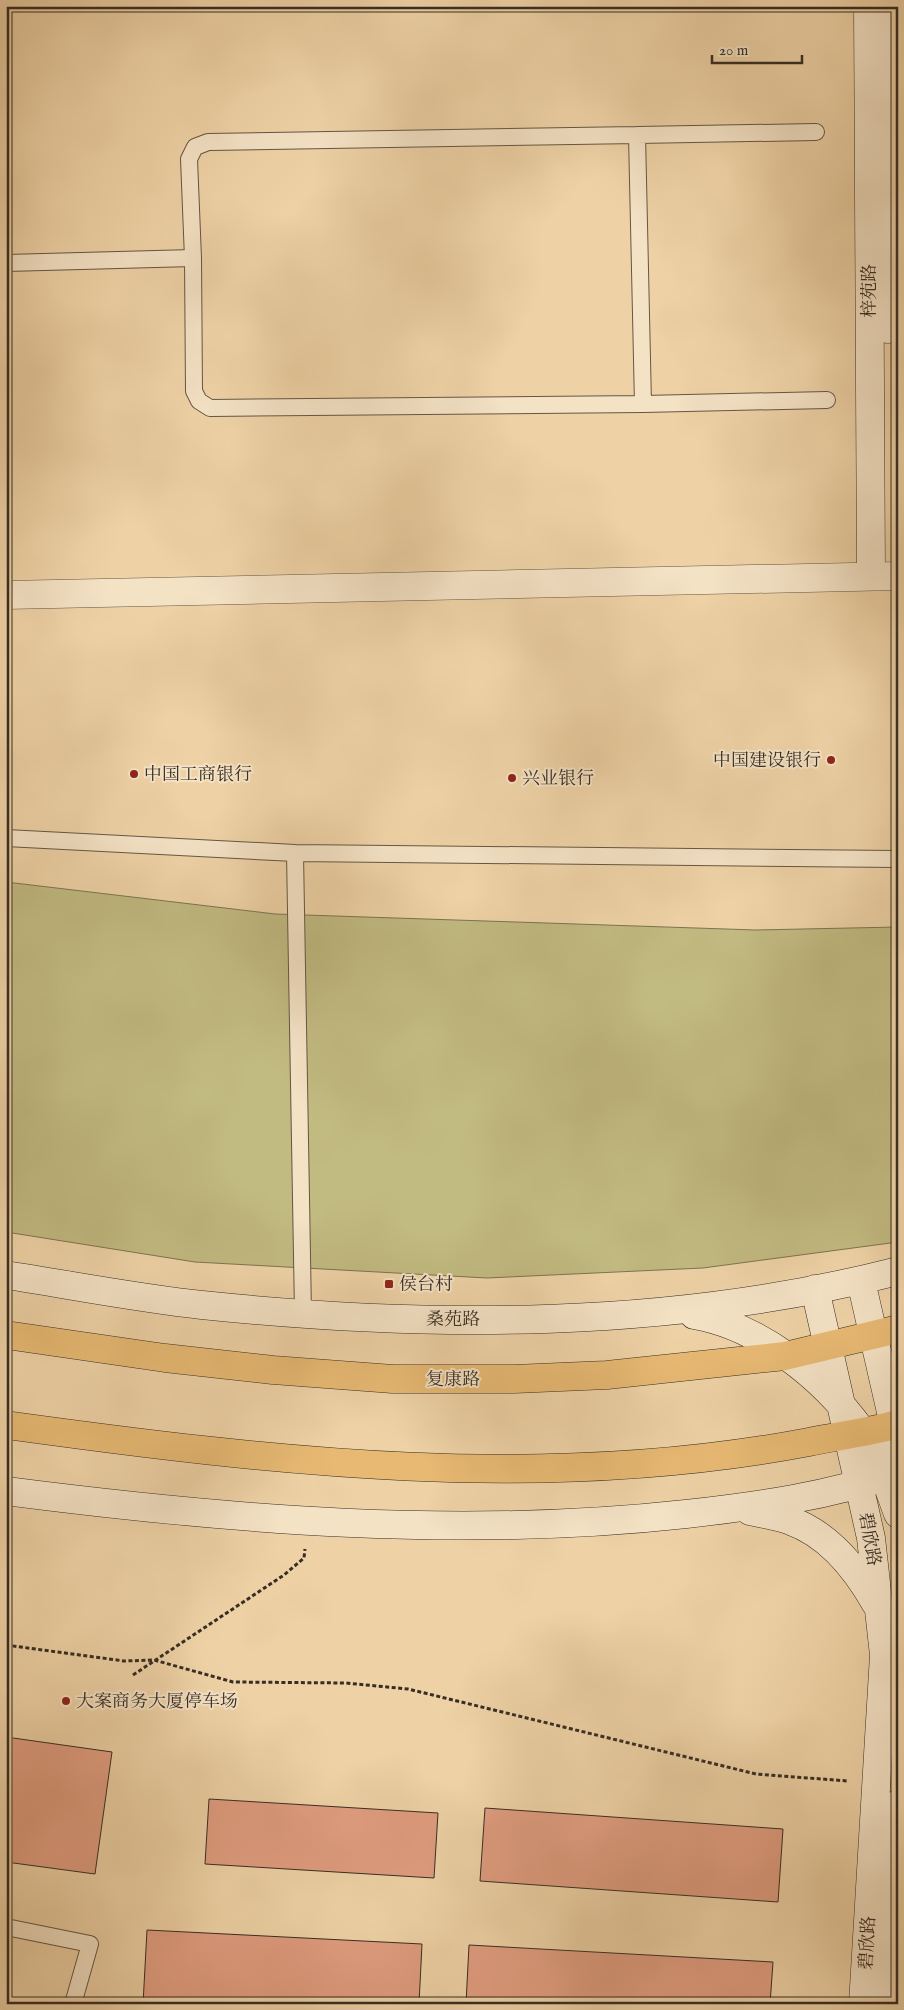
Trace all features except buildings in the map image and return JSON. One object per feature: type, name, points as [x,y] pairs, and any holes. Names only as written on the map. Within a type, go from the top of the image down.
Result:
[{"type":"highway","name":"复康路","points":[[6,1335],[274,1370],[393,1378],[514,1379],[607,1375],[785,1356],[886,1332]]},
{"type":"highway","points":[[6,1425],[278,1459],[388,1467],[512,1470],[632,1465],[735,1454],[896,1425]]},
{"type":"street","name":"梓苑路","points":[[868,6],[884,576]]},
{"type":"street","name":"梓苑路","points":[[884,576],[892,6]]},
{"type":"street","points":[[6,595],[884,576]]},
{"type":"street","name":"桑苑路","points":[[6,1275],[201,1305],[415,1319],[522,1319],[614,1315],[716,1306],[861,1281],[898,1272]]},
{"type":"street","points":[[861,1281],[898,1282]]},
{"type":"street","name":"碧欣路","points":[[861,1281],[886,1332],[896,1425],[884,1472],[871,1538],[884,1655],[863,2004]]},
{"type":"street","name":"碧欣路","points":[[815,1289],[842,1406],[855,1433],[884,1472]]},
{"type":"street","points":[[668,1310],[730,1323],[785,1356],[842,1406]]},
{"type":"street","points":[[6,1491],[199,1513],[297,1521],[457,1526],[637,1519],[736,1508],[803,1497],[884,1472],[898,1514]]},
{"type":"street","points":[[736,1508],[792,1521],[813,1532],[851,1565],[880,1610]]},
{"type":"street","name":"碧欣路","points":[[884,2004],[898,1804]]},
{"type":"lane","points":[[816,132],[208,142],[195,148],[189,158],[193,258],[194,391],[199,401],[210,408],[643,404],[827,400]]},
{"type":"lane","points":[[637,135],[643,404]]},
{"type":"lane","points":[[6,263],[193,258]]},
{"type":"lane","points":[[6,838],[295,853],[898,859]]},
{"type":"lane","points":[[295,853],[303,1313]]},
{"type":"lane","points":[[6,1927],[90,1944],[73,2004]]},
{"type":"path","points":[[133,1675],[284,1575],[304,1558]]},
{"type":"path","points":[[6,1645],[124,1661],[154,1660],[233,1682],[346,1683],[408,1689],[756,1774],[876,1783]]},
{"type":"shaded area","points":[[6,882],[275,914],[756,930],[898,927],[898,1242],[703,1268],[487,1278],[195,1262],[6,1232]]},
{"type":"place","name":"中国建设银行","points":[[831,760]]},
{"type":"place","name":"中国工商银行","points":[[134,774]]},
{"type":"place","name":"兴业银行","points":[[512,778]]},
{"type":"place","name":"侯台村","points":[[389,1284]]},
{"type":"place","name":"大案商务大厦停车场","points":[[66,1701]]}]
